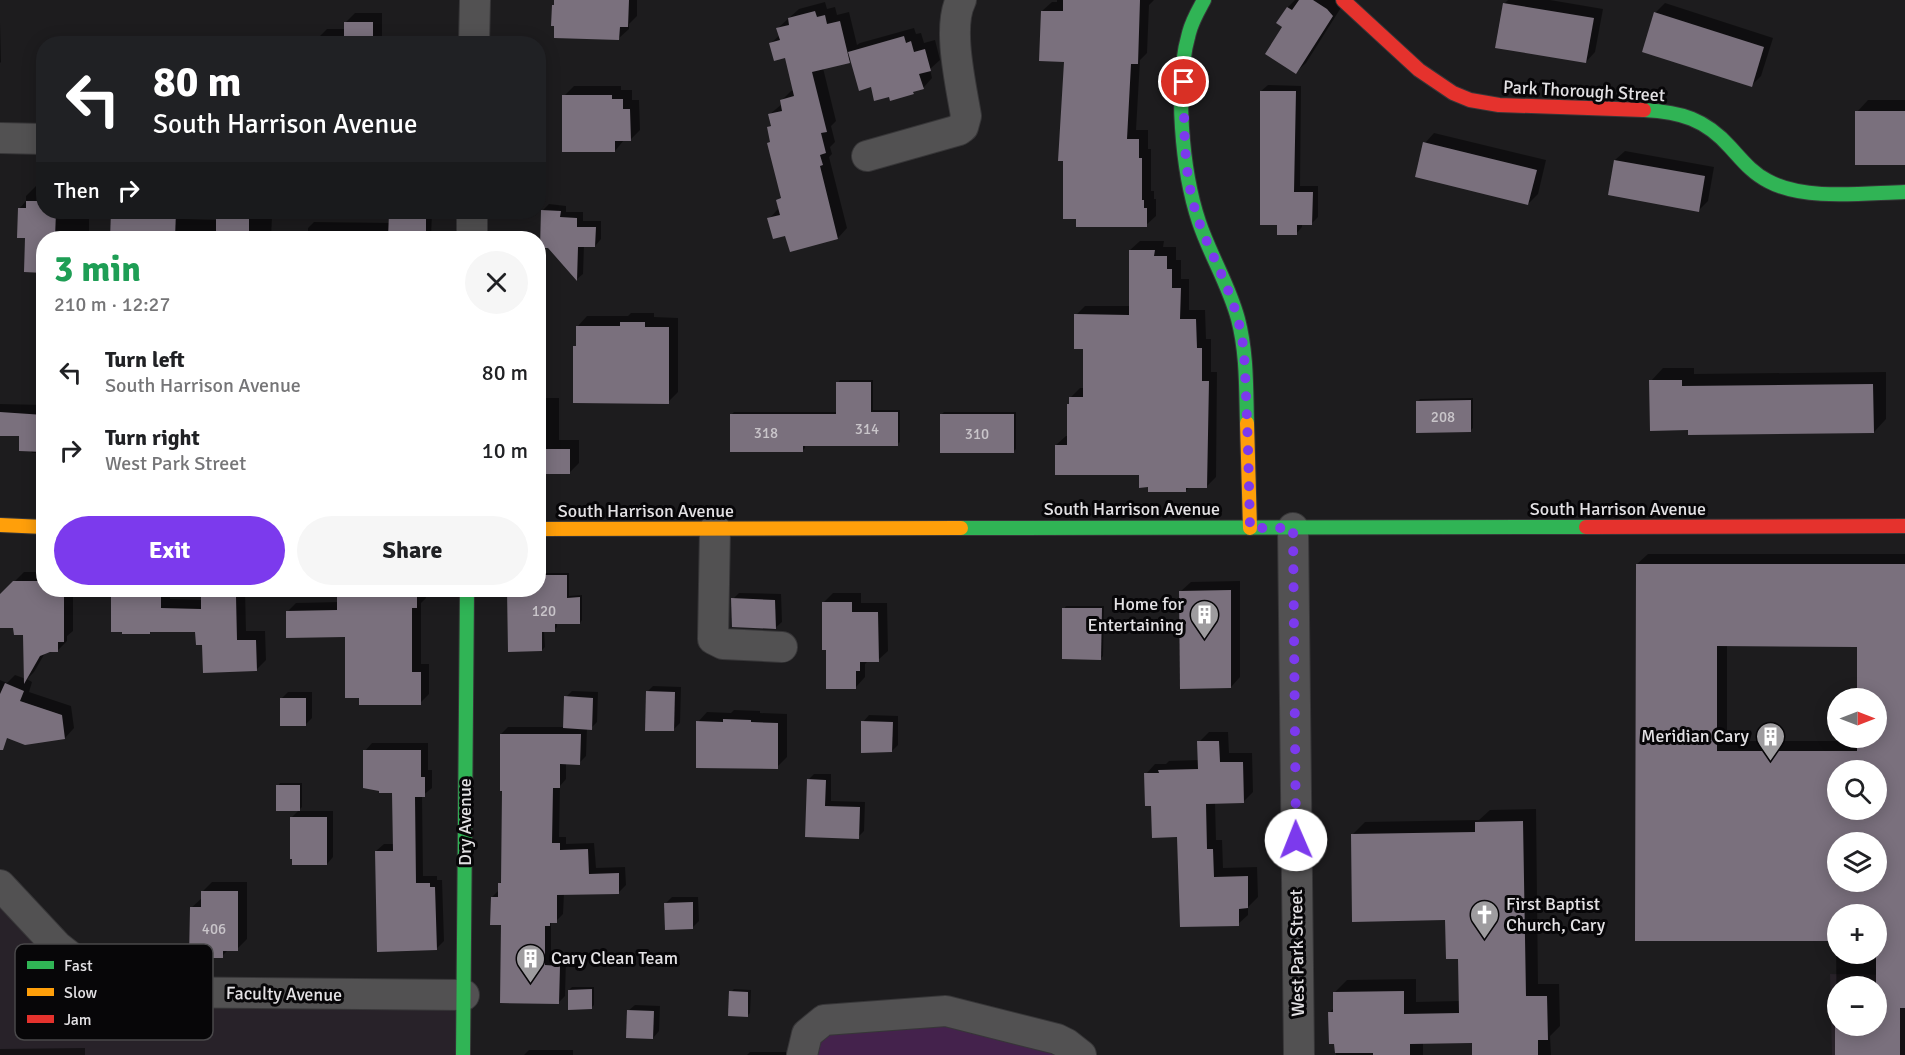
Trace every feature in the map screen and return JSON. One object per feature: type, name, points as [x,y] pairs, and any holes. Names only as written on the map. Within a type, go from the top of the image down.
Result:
[{"type":"street","points":[[474,36],[475,0]]},
{"type":"street","points":[[867,156],[963,127],[966,116],[955,36],[955,20],[961,0]]},
{"type":"street","points":[[1204,0],[1196,15],[1185,56],[1184,142],[1189,183],[1198,221],[1233,307],[1244,350],[1250,528]]},
{"type":"street","name":"Park Thorough Street","points":[[1342,0],[1429,79],[1471,100],[1510,106],[1666,112],[1695,119],[1716,131],[1757,175],[1777,187],[1797,192],[1818,193],[1905,192]]},
{"type":"street","points":[[0,138],[36,139]]},
{"type":"street","points":[[0,525],[36,527]]},
{"type":"street","name":"South Harrison Avenue","points":[[546,529],[1018,526],[1293,528],[1905,526]]},
{"type":"street","name":"West Park Street","points":[[1293,528],[1299,1055]]},
{"type":"street","points":[[715,529],[713,639],[723,644],[782,646]]},
{"type":"street","name":"Dry Avenue","points":[[463,1055],[467,597]]},
{"type":"street","name":"Faculty Avenue","points":[[0,885],[55,944]]},
{"type":"street","name":"Faculty Avenue","points":[[213,993],[464,995]]},
{"type":"street","points":[[802,1055],[807,1034],[824,1020],[946,1011],[1057,1039],[1081,1055]]},
{"type":"shaded area","points":[[0,885],[63,944],[15,944],[15,1040],[213,1040],[213,987],[464,995],[463,1055],[0,1055]]},
{"type":"shaded area","points":[[1830,974],[1905,975],[1905,1055],[1832,1055],[1832,1036],[1887,1036],[1887,976],[1830,976]]},
{"type":"shaded area","points":[[926,1022],[1069,1055],[809,1055],[816,1036]]},
{"type":"building","points":[[554,0],[629,0],[628,27],[620,27],[619,40],[554,38],[554,26],[551,26]]},
{"type":"building","points":[[1063,0],[1140,0],[1138,64],[1131,64],[1127,139],[1139,139],[1139,158],[1142,158],[1142,200],[1144,200],[1144,208],[1147,208],[1147,227],[1076,227],[1076,219],[1063,219],[1063,161],[1058,161],[1064,62],[1039,61],[1041,11],[1063,11]]},
{"type":"building","points":[[1299,0],[1313,0],[1333,16],[1296,74],[1265,54],[1282,27],[1276,23],[1287,7],[1292,10]]},
{"type":"building","points":[[1503,3],[1594,18],[1586,63],[1495,48]]},
{"type":"building","points":[[815,11],[817,17],[825,15],[827,24],[840,21],[850,63],[812,72],[827,132],[821,133],[826,153],[820,155],[823,165],[820,166],[838,239],[790,252],[785,236],[773,239],[767,218],[780,215],[776,200],[781,198],[767,143],[770,142],[767,127],[771,126],[768,114],[782,111],[780,100],[794,96],[785,58],[774,61],[769,43],[780,40],[776,28],[789,25],[788,18]]},
{"type":"building","points":[[1654,12],[1764,47],[1752,87],[1642,52]]},
{"type":"building","points":[[344,22],[373,22],[373,36],[344,36]]},
{"type":"building","points":[[904,36],[906,43],[911,41],[914,52],[925,49],[931,71],[919,74],[924,89],[890,101],[889,97],[874,101],[871,87],[859,91],[848,52]]},
{"type":"building","points":[[1260,91],[1296,91],[1294,192],[1313,192],[1312,225],[1297,225],[1297,235],[1277,235],[1277,225],[1260,225]]},
{"type":"building","points":[[562,95],[612,95],[612,99],[623,99],[623,109],[630,109],[631,141],[615,141],[615,152],[562,152]]},
{"type":"building","points":[[1855,111],[1905,111],[1905,165],[1855,165]]},
{"type":"building","points":[[1423,142],[1537,170],[1528,205],[1415,177]]},
{"type":"building","points":[[1614,160],[1705,176],[1699,212],[1608,195]]},
{"type":"building","points":[[26,201],[36,201],[36,219],[56,219],[55,231],[36,231],[36,273],[24,272],[25,238],[17,238],[18,208],[26,208]]},
{"type":"building","points":[[546,210],[561,211],[560,217],[577,218],[577,227],[596,227],[595,247],[578,247],[577,281],[546,248],[546,231],[540,231],[541,219],[546,219]]},
{"type":"building","points":[[111,219],[176,219],[175,231],[110,231]]},
{"type":"building","points":[[216,219],[249,219],[249,231],[216,231]]},
{"type":"building","points":[[389,219],[426,219],[426,231],[388,231]]},
{"type":"building","points":[[1129,250],[1155,250],[1154,256],[1167,256],[1167,269],[1172,269],[1172,288],[1181,288],[1180,319],[1196,319],[1197,348],[1202,348],[1202,381],[1209,381],[1207,488],[1186,488],[1186,492],[1148,492],[1148,487],[1139,488],[1139,475],[1055,475],[1055,445],[1067,445],[1069,397],[1083,397],[1083,349],[1074,349],[1074,314],[1129,315]]},
{"type":"building","points":[[620,322],[645,322],[645,327],[669,327],[669,404],[573,403],[573,346],[576,346],[576,326],[620,326]]},
{"type":"building","points":[[1649,380],[1682,380],[1682,386],[1873,384],[1874,433],[1688,435],[1688,430],[1650,431]]},
{"type":"building","points":[[836,382],[871,382],[871,412],[898,412],[898,446],[803,446],[803,452],[730,452],[730,414],[836,414]]},
{"type":"building","points":[[1471,400],[1471,432],[1416,433],[1416,401]]},
{"type":"building","points":[[0,412],[36,414],[36,452],[19,451],[19,436],[0,436]]},
{"type":"building","points":[[940,414],[1014,414],[1014,453],[940,453]]},
{"type":"building","points":[[546,449],[570,449],[570,474],[546,474]]},
{"type":"building","points":[[1636,564],[1905,564],[1905,1008],[1900,1008],[1900,1055],[1835,1055],[1835,1036],[1887,1036],[1887,976],[1876,976],[1876,964],[1887,964],[1887,904],[1827,904],[1827,941],[1635,941]],"holes":[[[1717,646],[1857,647],[1857,688],[1887,688],[1887,748],[1857,748],[1857,751],[1717,751]]]},
{"type":"building","points":[[546,575],[567,575],[567,598],[580,597],[580,624],[555,624],[555,632],[542,632],[542,651],[508,652],[507,597],[546,597]]},
{"type":"building","points":[[13,581],[36,581],[36,597],[64,597],[64,642],[58,642],[58,652],[40,656],[24,684],[23,635],[14,635],[13,628],[0,628],[0,594]]},
{"type":"building","name":"Home for Entertaining","points":[[1231,590],[1231,688],[1180,689],[1179,591]]},
{"type":"building","points":[[111,597],[161,597],[161,608],[201,609],[201,597],[236,597],[237,640],[256,640],[257,671],[203,673],[202,645],[196,645],[195,632],[122,634],[122,632],[111,632]]},
{"type":"building","points":[[337,597],[417,597],[417,608],[412,608],[412,672],[421,672],[421,705],[359,705],[359,698],[345,698],[345,637],[286,638],[286,611],[337,610]]},
{"type":"building","points":[[731,598],[775,600],[776,629],[732,627]]},
{"type":"building","points":[[822,602],[852,602],[852,612],[878,612],[879,662],[860,662],[860,671],[856,671],[856,689],[826,689],[826,650],[822,650]]},
{"type":"building","points":[[1062,608],[1102,608],[1101,660],[1062,659]]},
{"type":"building","points":[[5,683],[24,691],[20,701],[62,715],[65,739],[25,745],[7,738],[3,750],[0,750],[0,694]]},
{"type":"building","points":[[646,691],[675,692],[674,731],[645,731]]},
{"type":"building","points":[[564,696],[593,698],[592,730],[563,728]]},
{"type":"building","points":[[280,698],[306,698],[306,726],[280,726]]},
{"type":"building","points":[[723,719],[778,723],[778,769],[696,768],[696,721],[723,722]]},
{"type":"building","points":[[861,721],[893,722],[892,752],[861,753]]},
{"type":"building","points":[[500,734],[581,734],[580,765],[560,764],[560,788],[553,788],[552,843],[560,843],[560,850],[588,849],[589,874],[619,873],[619,894],[557,895],[557,923],[545,926],[545,965],[560,966],[559,1004],[500,1003],[501,925],[490,925],[491,897],[498,897],[498,883],[501,883]]},
{"type":"building","points":[[1197,741],[1219,741],[1220,762],[1243,762],[1244,803],[1206,804],[1207,849],[1213,849],[1214,877],[1248,876],[1248,908],[1239,909],[1239,926],[1180,927],[1177,837],[1152,838],[1151,806],[1145,806],[1144,773],[1159,773],[1158,770],[1198,769]]},
{"type":"building","points":[[363,750],[421,750],[421,777],[425,777],[425,797],[415,797],[416,883],[430,883],[430,887],[435,887],[437,950],[377,952],[375,851],[393,851],[392,793],[379,793],[379,791],[363,788]]},
{"type":"building","points":[[807,779],[826,780],[825,806],[860,807],[859,839],[805,837]]},
{"type":"building","points":[[276,785],[300,785],[300,811],[276,811]]},
{"type":"building","points":[[290,817],[327,817],[327,865],[292,865]]},
{"type":"building","name":"First Baptist Church, Cary","points":[[1523,821],[1526,996],[1547,996],[1548,1040],[1538,1040],[1538,1055],[1472,1055],[1472,1043],[1410,1044],[1410,1055],[1335,1053],[1334,1044],[1329,1044],[1328,1012],[1333,1012],[1333,992],[1404,991],[1404,1014],[1459,1013],[1458,959],[1446,959],[1445,920],[1352,922],[1351,834],[1475,832],[1475,822]]},
{"type":"building","points":[[201,891],[238,891],[238,951],[223,951],[223,958],[213,958],[213,944],[189,944],[190,907],[201,907]]},
{"type":"building","points":[[693,902],[693,929],[665,930],[664,903]]},
{"type":"building","points":[[592,989],[592,1009],[568,1010],[568,990]]},
{"type":"building","points":[[729,991],[748,992],[748,1017],[728,1016]]},
{"type":"building","points":[[627,1010],[654,1011],[653,1039],[626,1038]]},
{"type":"traffic: fast","points":[[1204,0],[1192,24],[1184,54],[1181,102],[1184,153],[1199,222],[1230,294],[1238,319],[1245,358],[1247,423]]},
{"type":"traffic: fast","points":[[1644,110],[1681,115],[1702,124],[1721,137],[1757,174],[1783,187],[1817,194],[1905,192]]},
{"type":"traffic: fast","points":[[961,528],[1586,527]]},
{"type":"traffic: fast","points":[[463,1055],[467,597]]},
{"type":"traffic: slow","points":[[1247,423],[1250,528]]},
{"type":"traffic: slow","points":[[0,525],[36,527]]},
{"type":"traffic: slow","points":[[546,529],[961,528]]},
{"type":"traffic: jam","points":[[1343,0],[1419,70],[1453,93],[1470,100],[1499,105],[1644,110]]},
{"type":"traffic: jam","points":[[1586,527],[1905,526]]},
{"type":"place","name":"Home for Entertaining","points":[[1205,640]]},
{"type":"place","name":"Meridian Cary","points":[[1770,762]]},
{"type":"place","name":"First Baptist Church, Cary","points":[[1485,940]]},
{"type":"place","name":"Cary Clean Team","points":[[530,984]]},
{"type":"route","points":[[1184,82],[1184,142],[1189,183],[1198,221],[1233,307],[1244,350],[1250,528],[1293,528],[1296,840]]}]
